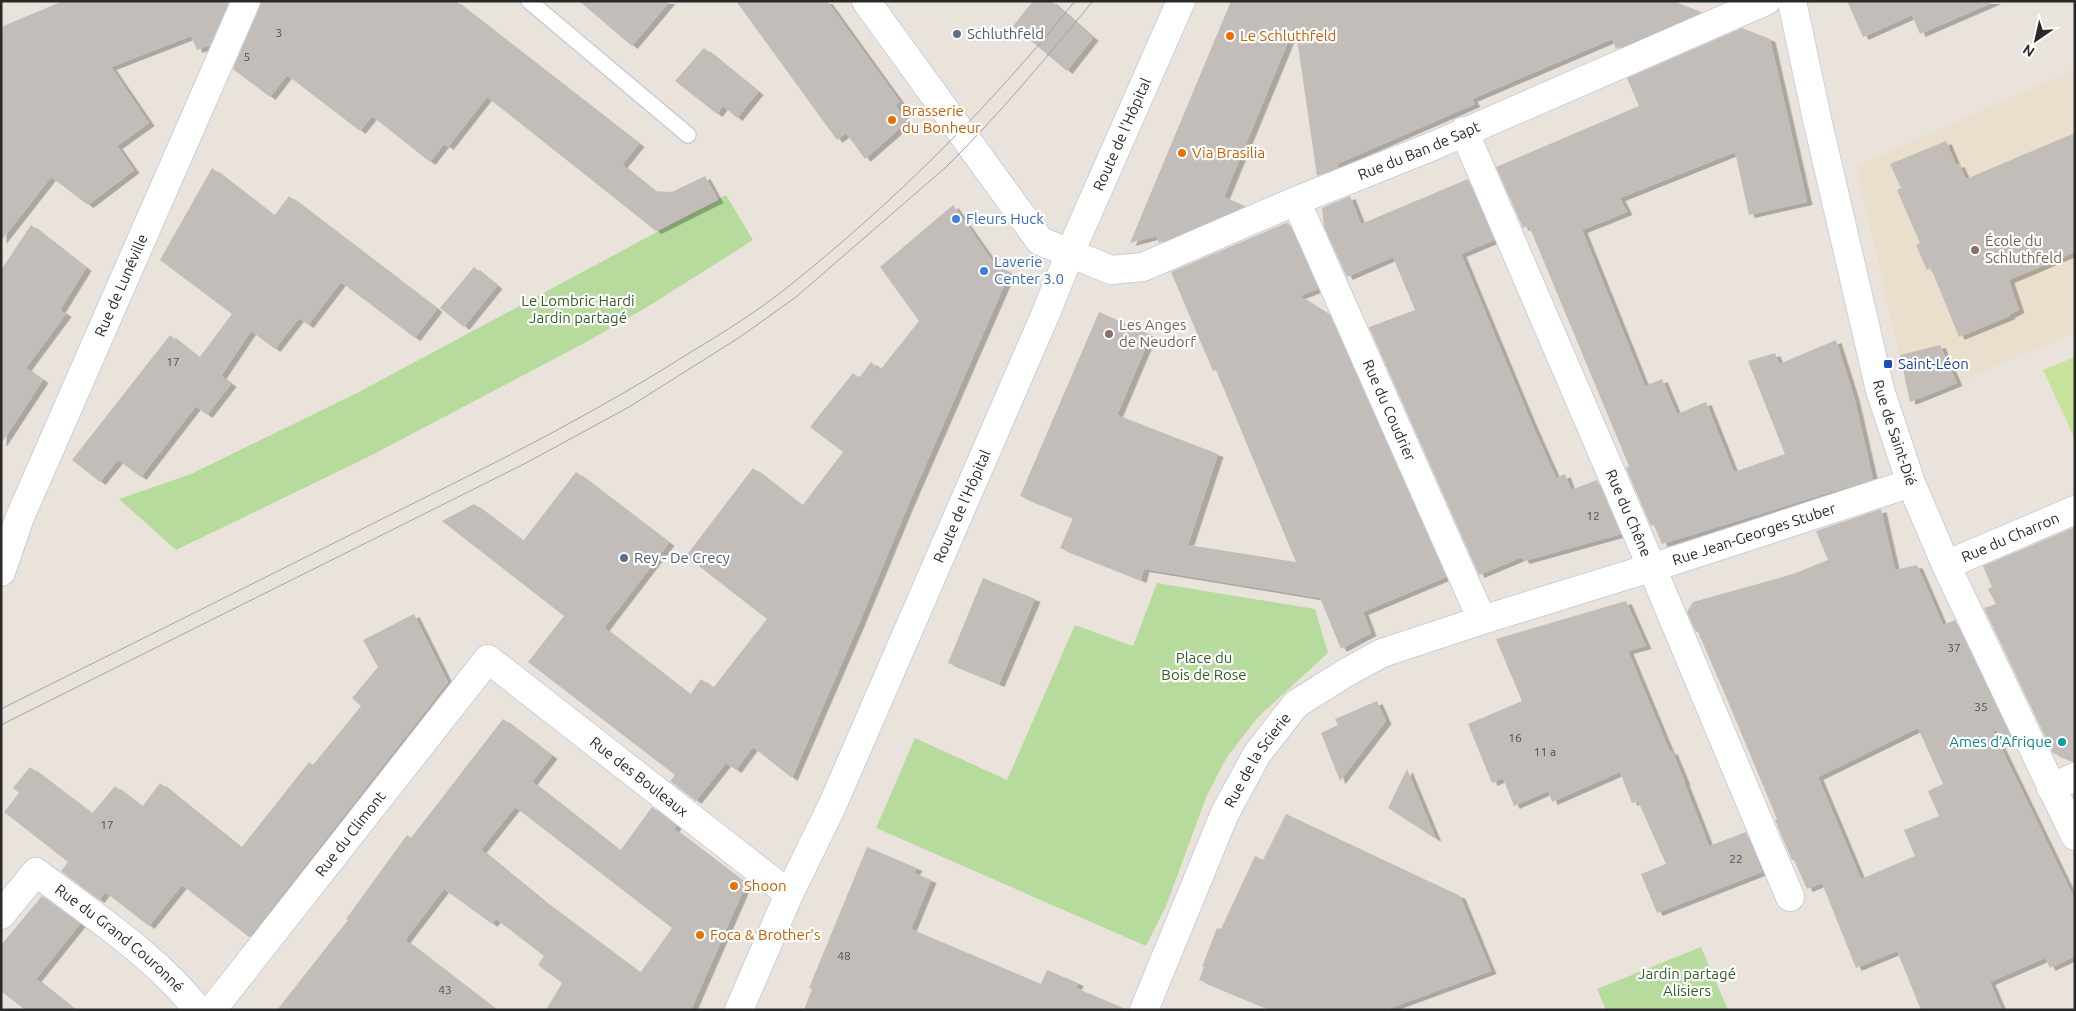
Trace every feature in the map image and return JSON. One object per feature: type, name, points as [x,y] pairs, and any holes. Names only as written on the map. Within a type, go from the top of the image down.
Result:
[{"type":"street","name":"Rue de Lunéville","points":[[1,572],[11,511],[246,1]]},
{"type":"street","name":"Rue du Ban de Sapt","points":[[866,1],[1040,241],[1111,270],[1142,267],[1296,201],[1433,146],[1766,1]]},
{"type":"street","name":"Route de l'Hôpital","points":[[739,1010],[789,894],[832,806],[1046,313],[1070,253],[1181,1]]},
{"type":"street","name":"Rue de Saint-Dié","points":[[1792,1],[1817,119],[1880,390],[1911,483],[1946,565],[2063,782],[2075,836]]},
{"type":"street","name":"Rue du Chêne","points":[[1464,131],[1652,568],[1790,897]]},
{"type":"street","name":"Rue du Coudrier","points":[[1296,201],[1482,620]]},
{"type":"street","name":"Rue Jean-Georges Stuber","points":[[1482,620],[1652,568],[1911,483]]},
{"type":"street","name":"Rue du Charron","points":[[1946,565],[2075,510]]},
{"type":"street","name":"Rue de la Scierie","points":[[1144,1010],[1225,813],[1257,754],[1296,704],[1347,672],[1382,653],[1482,620]]},
{"type":"street","name":"Rue des Bouleaux","points":[[488,659],[789,894]]},
{"type":"street","name":"Rue du Climont","points":[[212,1010],[488,659]]},
{"type":"street","name":"Rue du Grand Couronné","points":[[1,916],[36,872],[159,966],[181,988],[198,1010]]},
{"type":"lane","points":[[529,1],[688,134]]},
{"type":"shaded area","name":"École du Schluthfeld","points":[[2075,69],[2075,333],[1920,398],[1908,393],[1856,166]]},
{"type":"green space","name":"Le Lombric Hardi Jardin partagé","points":[[726,195],[753,240],[652,304],[590,340],[368,457],[176,550],[119,499],[191,474],[357,393]]},
{"type":"green space","points":[[2075,357],[2075,439],[2043,370]]},
{"type":"green space","name":"Place du Bois de Rose","points":[[1157,583],[1315,609],[1328,653],[1258,717],[1227,757],[1207,795],[1166,906],[1146,946],[876,828],[915,738],[1007,780],[1075,625],[1133,646]]},
{"type":"green space","name":"Jardin partagé Alisiers","points":[[1701,947],[1728,1010],[1606,1010],[1597,989]]},
{"type":"building","points":[[63,1],[229,1],[210,45],[197,50],[191,36],[111,67],[149,123],[117,146],[134,170],[88,205],[51,177],[1,241],[1,27]]},
{"type":"building","points":[[261,1],[455,1],[639,144],[622,165],[654,191],[672,192],[705,176],[718,200],[656,231],[487,97],[448,147],[444,144],[430,162],[372,116],[360,131],[287,75],[270,97],[233,69]]},
{"type":"building","points":[[579,1],[670,1],[632,46]]},
{"type":"building","points":[[736,1],[827,1],[900,102],[895,105],[907,122],[865,159],[846,133],[837,140]]},
{"type":"building","points":[[1033,1],[1051,1],[1093,38],[1067,71],[1013,26]]},
{"type":"building","points":[[1231,1],[1673,1],[1701,12],[1616,49],[1612,39],[1472,99],[1475,104],[1337,164],[1338,167],[1317,176],[1295,25],[1224,197],[1245,206],[1159,243],[1156,236],[1130,243]]},
{"type":"building","points":[[1847,1],[1996,1],[1920,34],[1912,15],[1863,37]]},
{"type":"building","points":[[1742,28],[1770,39],[1807,202],[1749,215],[1735,152],[1620,198],[1627,212],[1582,230],[1645,386],[1662,379],[1677,414],[1706,402],[1734,472],[1785,454],[1748,361],[1775,353],[1779,364],[1836,340],[1854,397],[1873,479],[1662,544],[1654,525],[1651,526],[1626,468],[1629,466],[1532,233],[1528,226],[1523,228],[1496,167],[1639,106],[1627,78]]},
{"type":"building","points":[[704,48],[758,92],[737,118],[723,106],[717,114],[675,81]]},
{"type":"building","points":[[2075,133],[2075,252],[2009,280],[2019,310],[2010,316],[1959,337],[1931,268],[1927,270],[1916,245],[1920,243],[1897,190],[1901,188],[1890,164],[1946,141],[1956,165],[1959,164],[1966,179]]},
{"type":"building","points":[[212,168],[274,216],[289,196],[437,309],[415,338],[341,282],[308,325],[299,318],[275,349],[251,331],[221,376],[231,384],[207,415],[196,406],[141,477],[118,460],[100,482],[72,460],[170,335],[199,358],[232,314],[160,260]]},
{"type":"building","points":[[1468,179],[1494,240],[1461,254],[1531,422],[1556,478],[1565,474],[1571,490],[1597,480],[1621,534],[1524,561],[1522,557],[1479,575],[1369,327],[1415,310],[1393,257],[1347,277],[1324,227],[1322,208],[1350,196],[1361,224]]},
{"type":"building","points":[[953,205],[996,266],[1010,272],[909,503],[858,626],[792,778],[753,747],[736,770],[726,763],[696,801],[670,781],[675,775],[528,662],[564,616],[442,521],[474,504],[523,541],[576,472],[669,543],[604,628],[690,695],[701,679],[713,688],[767,619],[686,556],[753,468],[802,506],[843,452],[810,427],[853,373],[859,378],[871,362],[880,370],[919,321],[880,267]]},
{"type":"building","points":[[1286,223],[1289,224],[1318,289],[1300,296],[1330,315],[1446,577],[1363,612],[1371,633],[1341,649],[1320,598],[1144,569],[1141,580],[1060,548],[1073,518],[1020,496],[1099,312],[1151,335],[1117,415],[1218,454],[1188,545],[1296,562],[1216,370],[1213,371],[1171,272]]},
{"type":"building","points":[[31,225],[86,268],[60,310],[66,314],[26,368],[43,380],[1,444],[1,270]]},
{"type":"building","points":[[474,267],[497,286],[464,327],[440,308]]},
{"type":"building","points":[[1940,345],[1957,383],[1910,402],[1900,355]]},
{"type":"building","points":[[1881,509],[1895,570],[1917,565],[1943,625],[1955,620],[2010,736],[1992,729],[2075,900],[2075,956],[2050,968],[2045,958],[1990,982],[2002,1010],[1921,1010],[1897,951],[1856,968],[1822,883],[1807,889],[1794,860],[1792,860],[1727,699],[1698,632],[1696,632],[1687,612],[1693,602],[1793,574],[1828,560],[1816,531]],"holes":[[[1918,728],[1943,784],[1928,791],[1939,816],[1904,830],[1915,856],[1861,879],[1818,777]]]},
{"type":"building","points":[[2075,527],[2075,762],[2053,753],[1984,608],[1996,604],[1988,589],[1992,587],[1983,566]]},
{"type":"building","points":[[983,578],[1035,599],[999,684],[948,663]]},
{"type":"building","points":[[1626,601],[1646,646],[1628,651],[1670,752],[1672,751],[1685,782],[1709,846],[1746,832],[1762,872],[1657,913],[1641,874],[1666,864],[1638,801],[1632,803],[1620,772],[1552,802],[1548,791],[1514,806],[1503,778],[1492,783],[1468,724],[1522,701],[1496,639]]},
{"type":"building","points":[[414,614],[448,682],[249,937],[182,885],[149,926],[105,892],[99,900],[61,871],[68,862],[4,812],[19,793],[13,788],[30,767],[92,814],[115,786],[142,807],[160,783],[241,848],[309,762],[313,765],[361,706],[352,698],[378,667],[363,640]]},
{"type":"building","points":[[1377,701],[1386,721],[1340,781],[1321,733],[1338,725],[1335,719]]},
{"type":"building","points":[[503,719],[552,756],[532,782],[620,851],[652,807],[676,826],[674,829],[746,884],[691,1010],[546,1010],[562,983],[538,965],[544,956],[496,919],[492,924],[444,889],[405,940],[496,1010],[277,1010],[348,920],[346,919],[407,835],[411,838]],"holes":[[[515,807],[672,928],[640,973],[542,900],[481,850]]]},
{"type":"building","points":[[1407,769],[1436,839],[1388,808]]},
{"type":"building","points":[[1286,814],[1460,896],[1491,971],[1385,1010],[1271,1010],[1199,980],[1217,928],[1221,929],[1255,856],[1263,860]]},
{"type":"building","points":[[867,847],[917,868],[914,873],[931,880],[911,929],[1041,984],[1047,970],[1078,983],[1076,988],[1128,1010],[804,1010],[812,989],[809,988]]},
{"type":"building","points":[[42,896],[80,924],[36,979],[75,1010],[25,1010],[1,991],[1,945]]},
{"type":"tram line","points":[[1,709],[521,449],[624,393],[741,321],[828,254],[940,152],[1043,40],[1075,1]]},
{"type":"tram line","points":[[1,725],[526,463],[629,407],[740,337],[796,297],[946,167],[1003,107],[1093,1]]},
{"type":"place","name":"Schluthfeld","points":[[957,34]]},
{"type":"place","name":"Le Schluthfeld","points":[[1230,36]]},
{"type":"place","name":"Brasserie du Bonheur","points":[[892,120]]},
{"type":"place","name":"Via Brasilia","points":[[1182,153]]},
{"type":"place","name":"Fleurs Huck","points":[[956,219]]},
{"type":"place","name":"École du Schluthfeld","points":[[1975,250]]},
{"type":"place","name":"Laverie Center 3.0","points":[[984,271]]},
{"type":"place","name":"Les Anges de Neudorf","points":[[1109,334]]},
{"type":"place","name":"Saint-Léon","points":[[1888,364]]},
{"type":"place","name":"Rey - De Crecy","points":[[624,558]]},
{"type":"place","name":"Ames d'Afrique","points":[[2062,742]]},
{"type":"place","name":"Shoon","points":[[734,886]]},
{"type":"place","name":"Foca & Brother's","points":[[700,935]]}]
